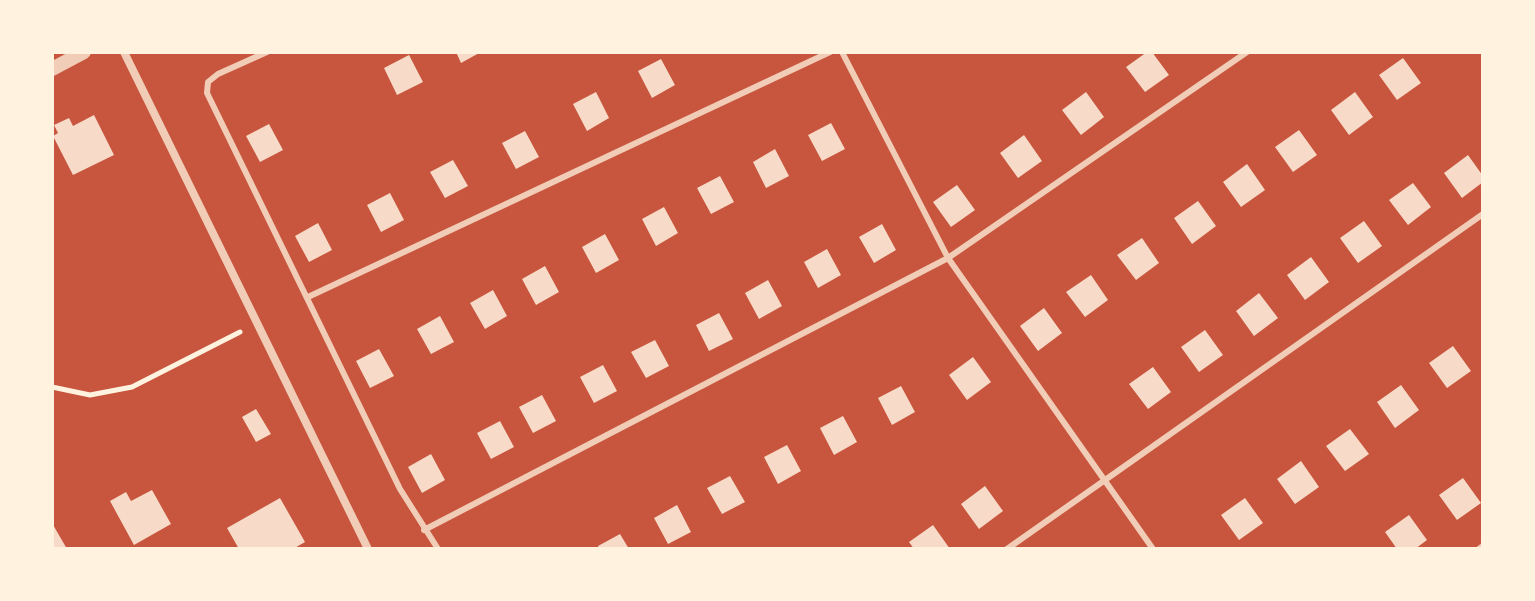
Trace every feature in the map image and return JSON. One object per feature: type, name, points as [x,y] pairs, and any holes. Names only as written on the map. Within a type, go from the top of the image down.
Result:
[{"type":"street","points":[[52,69],[84,52]]},
{"type":"street","points":[[124,52],[368,549]]},
{"type":"lane","points":[[267,52],[218,74],[208,82],[207,93],[400,489],[438,549]]},
{"type":"lane","points":[[308,297],[830,52]]},
{"type":"lane","points":[[842,52],[948,258],[1153,549]]},
{"type":"lane","points":[[424,530],[948,258],[1247,52]]},
{"type":"lane","points":[[1007,549],[1483,214]]},
{"type":"path","points":[[52,387],[90,395],[132,387],[259,322]]},
{"type":"building","points":[[456,52],[481,52],[461,63]]},
{"type":"building","points":[[1147,52],[1152,52],[1169,75],[1145,92],[1126,67]]},
{"type":"building","points":[[409,55],[423,82],[397,95],[384,68]]},
{"type":"building","points":[[1403,58],[1421,83],[1397,100],[1379,75]]},
{"type":"building","points":[[661,59],[675,85],[652,98],[638,71]]},
{"type":"building","points":[[596,92],[609,118],[587,131],[573,104]]},
{"type":"building","points":[[1086,92],[1104,117],[1081,135],[1062,110]]},
{"type":"building","points":[[1355,92],[1373,117],[1349,135],[1331,110]]},
{"type":"building","points":[[94,115],[114,155],[73,175],[53,136],[58,133],[54,125],[69,118],[73,126]]},
{"type":"building","points":[[831,123],[845,149],[822,161],[808,135]]},
{"type":"building","points":[[269,124],[283,150],[260,162],[246,136]]},
{"type":"building","points":[[1299,130],[1317,155],[1293,172],[1275,147]]},
{"type":"building","points":[[525,131],[539,157],[516,169],[502,143]]},
{"type":"building","points":[[1024,135],[1042,161],[1018,178],[1000,153]]},
{"type":"building","points":[[775,149],[789,176],[766,188],[753,162]]},
{"type":"building","points":[[1468,155],[1483,176],[1483,182],[1462,198],[1444,173]]},
{"type":"building","points":[[453,160],[468,186],[445,198],[430,172]]},
{"type":"building","points":[[1247,164],[1265,190],[1241,207],[1223,182]]},
{"type":"building","points":[[720,176],[734,202],[711,214],[697,188]]},
{"type":"building","points":[[1413,183],[1431,207],[1408,225],[1389,200]]},
{"type":"building","points":[[957,185],[975,210],[951,227],[933,202]]},
{"type":"building","points":[[390,193],[404,220],[381,232],[367,205]]},
{"type":"building","points":[[1198,201],[1216,226],[1192,244],[1174,218]]},
{"type":"building","points":[[664,207],[678,233],[656,246],[642,219]]},
{"type":"building","points":[[1364,221],[1382,246],[1358,263],[1340,238]]},
{"type":"building","points":[[318,223],[332,250],[309,262],[295,236]]},
{"type":"building","points":[[882,224],[896,250],[874,263],[859,237]]},
{"type":"building","points":[[605,234],[619,260],[596,273],[582,247]]},
{"type":"building","points":[[1142,238],[1159,263],[1136,280],[1117,255]]},
{"type":"building","points":[[827,249],[841,275],[818,288],[804,262]]},
{"type":"building","points":[[1311,257],[1329,282],[1305,300],[1287,275]]},
{"type":"building","points":[[545,266],[559,292],[536,305],[522,279]]},
{"type":"building","points":[[1091,275],[1108,300],[1085,317],[1066,292]]},
{"type":"building","points":[[768,280],[782,306],[759,319],[745,293]]},
{"type":"building","points":[[493,290],[507,316],[485,329],[470,303]]},
{"type":"building","points":[[1259,293],[1278,318],[1254,336],[1236,311]]},
{"type":"building","points":[[1044,308],[1062,333],[1038,351],[1020,326]]},
{"type":"building","points":[[719,313],[733,339],[709,351],[696,325]]},
{"type":"building","points":[[440,316],[454,342],[431,354],[417,329]]},
{"type":"building","points":[[1205,330],[1223,355],[1199,372],[1181,347]]},
{"type":"building","points":[[655,340],[669,366],[646,378],[631,352]]},
{"type":"building","points":[[1453,346],[1471,371],[1447,388],[1429,363]]},
{"type":"building","points":[[379,349],[394,376],[370,388],[356,361]]},
{"type":"building","points":[[973,357],[991,382],[967,400],[949,375]]},
{"type":"building","points":[[603,365],[617,391],[594,403],[580,377]]},
{"type":"building","points":[[1153,367],[1171,392],[1148,409],[1129,384]]},
{"type":"building","points":[[1401,385],[1419,410],[1395,428],[1377,402]]},
{"type":"building","points":[[901,386],[915,412],[892,425],[878,398]]},
{"type":"building","points":[[542,395],[556,421],[533,433],[519,407]]},
{"type":"building","points":[[256,409],[271,434],[256,442],[242,417]]},
{"type":"building","points":[[843,416],[857,442],[834,455],[820,428]]},
{"type":"building","points":[[500,421],[514,447],[491,459],[477,433]]},
{"type":"building","points":[[1350,429],[1369,454],[1345,471],[1326,446]]},
{"type":"building","points":[[787,445],[801,471],[778,484],[764,457]]},
{"type":"building","points":[[431,454],[445,480],[422,493],[408,467]]},
{"type":"building","points":[[1301,461],[1319,487],[1295,504],[1277,479]]},
{"type":"building","points":[[730,476],[745,502],[722,514],[707,488]]},
{"type":"building","points":[[1463,478],[1481,503],[1457,520],[1439,495]]},
{"type":"building","points":[[985,486],[1003,511],[979,529],[961,504]]},
{"type":"building","points":[[152,490],[171,524],[134,545],[110,501],[126,492],[131,501]]},
{"type":"building","points":[[280,498],[305,542],[293,549],[239,549],[227,528]]},
{"type":"building","points":[[1245,498],[1263,523],[1239,540],[1221,515]]},
{"type":"building","points":[[677,505],[691,532],[668,544],[654,518]]},
{"type":"building","points":[[1409,515],[1427,540],[1415,549],[1397,549],[1385,532]]},
{"type":"building","points":[[52,523],[67,549],[52,549]]},
{"type":"building","points":[[933,525],[950,549],[914,549],[909,542]]},
{"type":"building","points":[[620,534],[629,549],[599,549],[598,546]]}]
